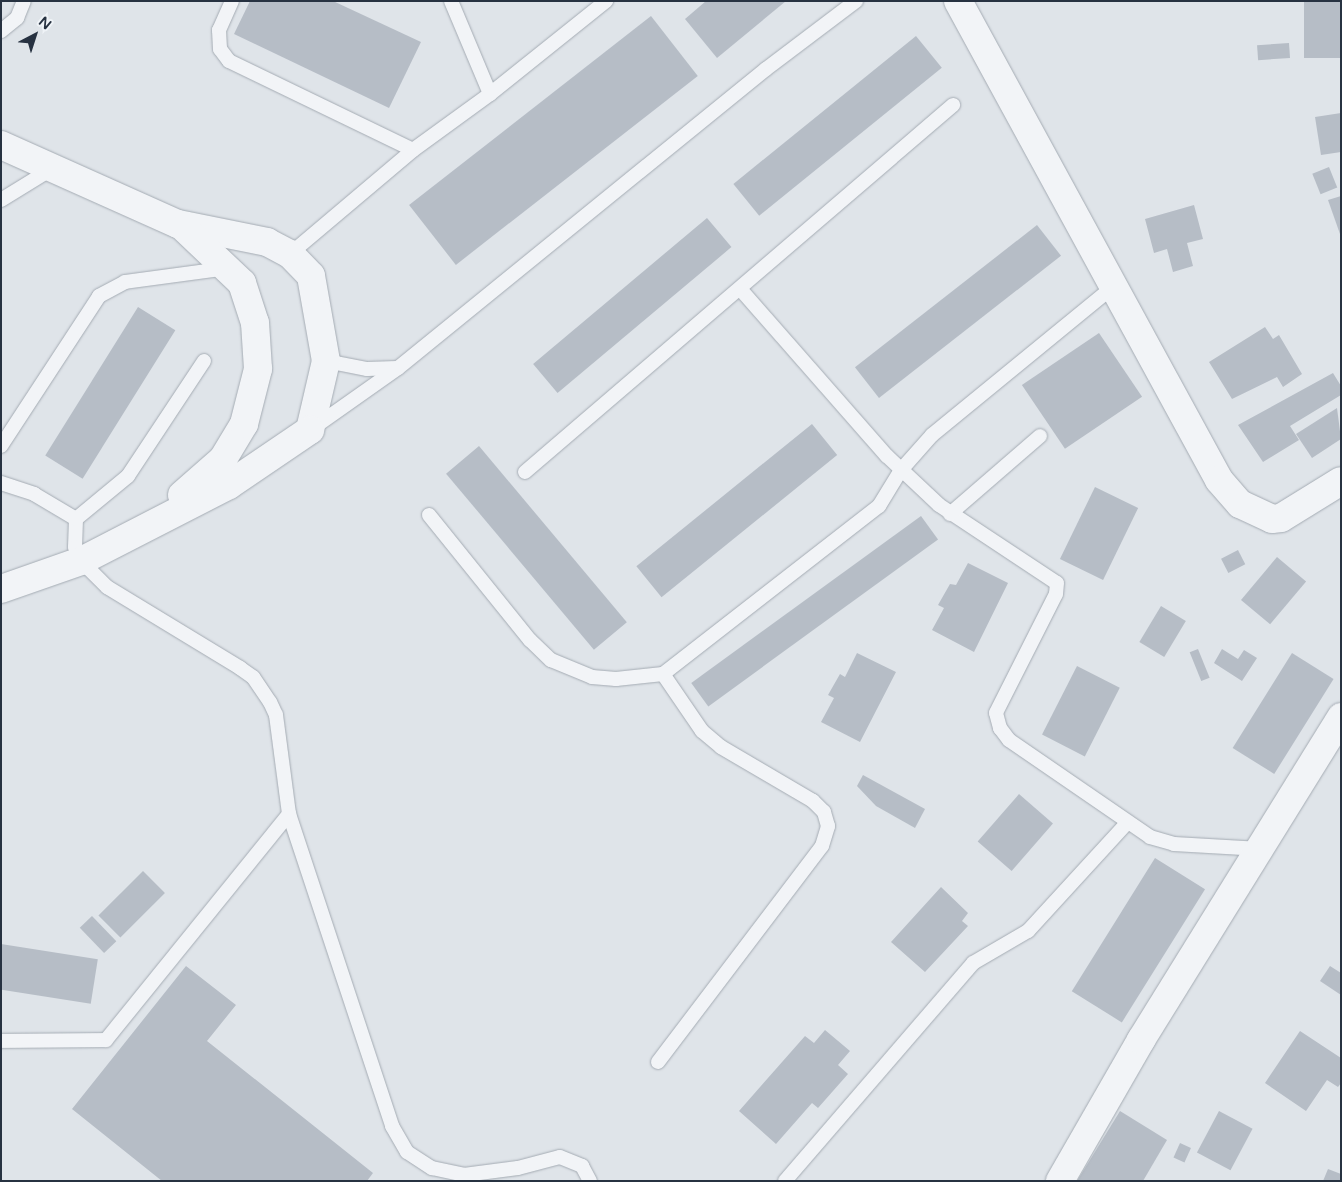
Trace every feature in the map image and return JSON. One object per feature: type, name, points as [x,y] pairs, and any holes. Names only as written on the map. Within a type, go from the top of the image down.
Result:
[{"type":"street","points":[[958,1],[1115,285],[1219,480],[1240,504],[1263,518],[1281,518],[1341,481]]},
{"type":"street","points":[[1,145],[178,224],[278,248],[311,276],[326,361],[300,436],[229,485],[143,526],[81,561],[1,589]]},
{"type":"street","points":[[143,526],[216,468],[244,424],[258,369],[255,323],[235,275],[178,224]]},
{"type":"street","points":[[235,275],[241,255],[256,243],[278,248]]},
{"type":"street","points":[[244,424],[257,446],[300,436]]},
{"type":"street","points":[[1060,1181],[1141,1040],[1341,717]]},
{"type":"lane","points":[[1,31],[17,18],[24,1]]},
{"type":"lane","points":[[232,1],[219,30],[220,49],[229,61],[413,150]]},
{"type":"lane","points":[[451,1],[490,94]]},
{"type":"lane","points":[[278,248],[490,94],[606,1]]},
{"type":"lane","points":[[300,436],[398,368],[766,69],[856,1]]},
{"type":"lane","points":[[525,472],[741,290],[953,105]]},
{"type":"lane","points":[[1,200],[53,168]]},
{"type":"lane","points":[[1,446],[99,296],[125,282],[235,275]]},
{"type":"lane","points":[[429,515],[530,640],[551,660],[592,677],[616,679],[663,674],[879,506],[901,470],[942,426],[1115,285]]},
{"type":"lane","points":[[741,290],[901,470],[950,514],[1057,583],[1056,594],[999,703],[996,713],[1000,728],[1009,740],[1127,823],[1162,842],[1261,849]]},
{"type":"lane","points":[[204,361],[128,476],[76,518],[73,535],[81,561],[126,601],[253,678],[276,715],[289,814],[392,1126],[407,1152],[432,1168],[464,1175],[518,1168],[560,1157],[582,1166],[590,1181]]},
{"type":"lane","points":[[326,361],[367,369],[398,368]]},
{"type":"lane","points":[[950,514],[1040,436]]},
{"type":"lane","points":[[1,483],[34,494],[76,518]]},
{"type":"lane","points":[[658,1062],[822,846],[828,826],[824,812],[813,801],[721,747],[702,731],[663,674]]},
{"type":"lane","points":[[1,1041],[106,1040],[289,814]]},
{"type":"lane","points":[[785,1181],[973,963],[1028,930],[1127,823]]},
{"type":"building","points":[[250,1],[333,1],[421,42],[389,108],[234,34]]},
{"type":"building","points":[[706,1],[786,1],[717,58],[685,19]]},
{"type":"building","points":[[1304,1],[1341,1],[1341,58],[1304,58]]},
{"type":"building","points":[[651,16],[698,76],[456,265],[409,205]]},
{"type":"building","points":[[916,36],[942,68],[759,216],[733,184]]},
{"type":"building","points":[[1289,43],[1290,58],[1258,60],[1257,45]]},
{"type":"building","points":[[1341,113],[1341,152],[1321,155],[1315,117]]},
{"type":"building","points":[[1329,167],[1337,187],[1321,194],[1312,174]]},
{"type":"building","points":[[1341,196],[1341,234],[1340,234],[1328,200]]},
{"type":"building","points":[[1194,205],[1203,239],[1187,243],[1193,266],[1173,272],[1167,249],[1154,253],[1145,219]]},
{"type":"building","points":[[707,218],[731,247],[558,393],[533,364]]},
{"type":"building","points":[[1037,225],[1061,256],[879,398],[855,367]]},
{"type":"building","points":[[138,307],[175,330],[83,479],[45,455]]},
{"type":"building","points":[[1265,327],[1273,339],[1279,335],[1302,374],[1283,387],[1277,377],[1232,399],[1209,362]]},
{"type":"building","points":[[1099,333],[1142,397],[1065,449],[1022,385]]},
{"type":"building","points":[[1333,373],[1341,386],[1341,395],[1290,426],[1299,440],[1263,462],[1238,425]]},
{"type":"building","points":[[1337,408],[1341,439],[1312,458],[1296,434]]},
{"type":"building","points":[[812,424],[837,455],[662,597],[636,566]]},
{"type":"building","points":[[479,446],[627,622],[594,650],[446,474]]},
{"type":"building","points":[[1095,487],[1138,508],[1103,580],[1060,559]]},
{"type":"building","points":[[921,516],[938,539],[708,706],[691,683]]},
{"type":"building","points":[[1238,550],[1245,564],[1228,573],[1221,559]]},
{"type":"building","points":[[1277,557],[1306,581],[1270,624],[1241,600]]},
{"type":"building","points":[[968,563],[1008,583],[974,652],[932,630],[944,608],[938,605],[950,584],[956,585]]},
{"type":"building","points":[[1161,606],[1186,621],[1164,657],[1139,642]]},
{"type":"building","points":[[1198,649],[1210,678],[1201,681],[1190,652]]},
{"type":"building","points":[[1222,649],[1238,659],[1244,650],[1257,658],[1242,681],[1214,663]]},
{"type":"building","points":[[857,653],[896,672],[860,742],[821,722],[834,698],[828,695],[840,674],[845,677]]},
{"type":"building","points":[[1292,653],[1334,679],[1274,774],[1233,748]]},
{"type":"building","points":[[1077,666],[1120,688],[1085,756],[1042,735]]},
{"type":"building","points":[[863,775],[925,809],[915,828],[876,806],[857,786]]},
{"type":"building","points":[[1019,794],[1053,824],[1012,871],[978,842]]},
{"type":"building","points":[[1155,858],[1205,889],[1122,1022],[1072,991]]},
{"type":"building","points":[[143,871],[165,893],[120,937],[98,916]]},
{"type":"building","points":[[941,887],[968,913],[962,921],[968,926],[925,972],[891,942]]},
{"type":"building","points":[[92,916],[116,941],[104,953],[80,928]]},
{"type":"building","points":[[1,944],[98,959],[91,1004],[1,990]]},
{"type":"building","points":[[186,966],[236,1005],[207,1041],[373,1173],[367,1181],[162,1181],[72,1109]]},
{"type":"building","points":[[1330,966],[1341,973],[1341,995],[1320,981]]},
{"type":"building","points":[[825,1030],[850,1051],[838,1065],[848,1074],[818,1108],[812,1103],[776,1144],[739,1111],[805,1036],[814,1043]]},
{"type":"building","points":[[1300,1031],[1341,1058],[1341,1083],[1338,1087],[1327,1080],[1306,1111],[1265,1083]]},
{"type":"building","points":[[1120,1111],[1167,1140],[1143,1181],[1077,1181]]},
{"type":"building","points":[[1219,1111],[1253,1129],[1230,1170],[1197,1152]]},
{"type":"building","points":[[1180,1143],[1191,1148],[1184,1162],[1173,1158]]},
{"type":"building","points":[[1328,1169],[1341,1174],[1341,1181],[1323,1181]]}]
